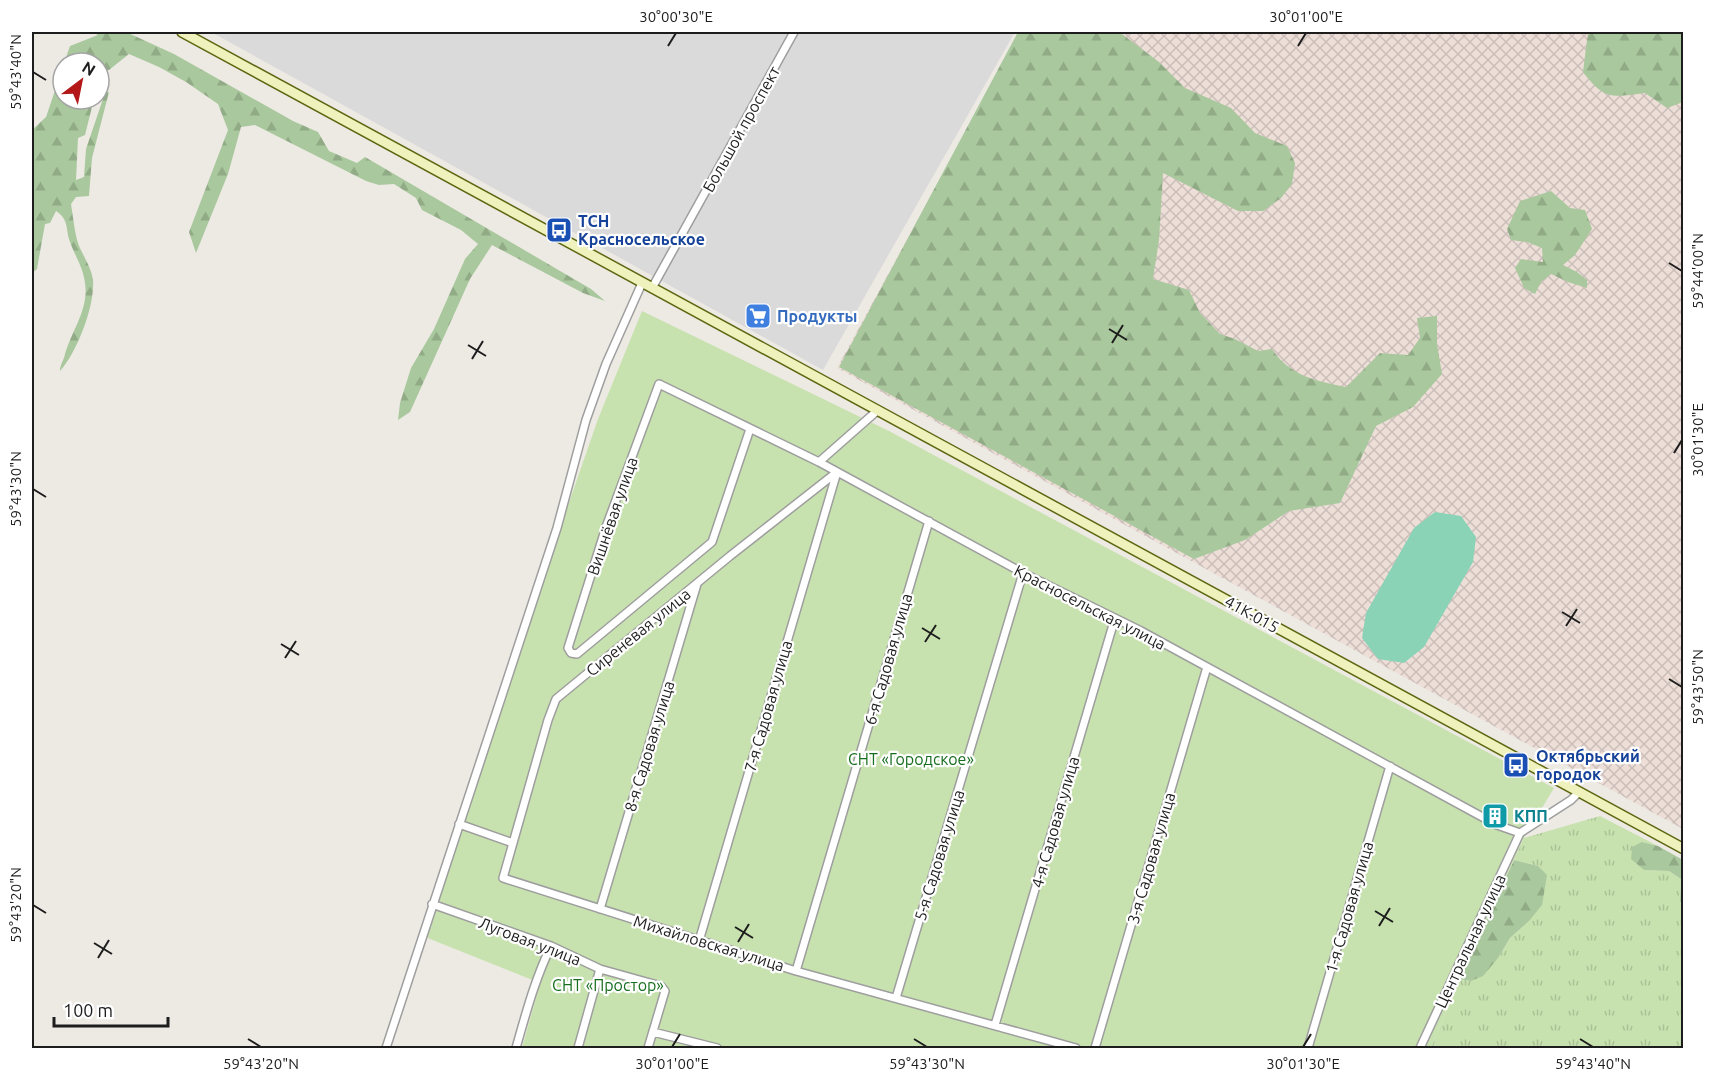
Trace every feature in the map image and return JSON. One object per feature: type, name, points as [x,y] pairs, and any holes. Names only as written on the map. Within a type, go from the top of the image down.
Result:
[{"type":"main road","name":"41К-015","points":[[182,32],[1683,849]]},
{"type":"street","name":"Большой проспект","points":[[652,288],[794,32]]},
{"type":"street","points":[[386,1048],[557,528],[586,420],[606,364],[642,283]]},
{"type":"street","name":"Красносельская улица","points":[[659,384],[819,462],[1023,573],[1208,667],[1497,825],[1520,833]]},
{"type":"street","name":"Вишнёвая улица","points":[[659,384],[606,527],[568,648],[571,653],[577,654],[712,542],[750,429]]},
{"type":"street","points":[[819,462],[878,410]]},
{"type":"street","name":"Сиреневая улица","points":[[513,843],[556,699],[837,472]]},
{"type":"street","name":"7-я Садовая улица","points":[[699,940],[837,472]]},
{"type":"street","name":"6-я Садовая улица","points":[[796,971],[929,521]]},
{"type":"street","name":"5-я Садовая улица","points":[[896,998],[1023,573]]},
{"type":"street","name":"8-я Садовая улица","points":[[600,909],[697,584]]},
{"type":"street","name":"4-я Садовая улица","points":[[995,1025],[1115,618]]},
{"type":"street","name":"3-я Садовая улица","points":[[1095,1048],[1208,667]]},
{"type":"street","name":"1-я Садовая улица","points":[[1308,1048],[1390,766]]},
{"type":"street","points":[[1520,833],[1571,800],[1579,792]]},
{"type":"street","points":[[459,824],[513,843]]},
{"type":"street","name":"Центральная улица","points":[[1420,1048],[1520,833]]},
{"type":"street","name":"Михайловская улица","points":[[513,843],[503,878],[796,971],[1076,1048]]},
{"type":"street","name":"Луговая улица","points":[[432,904],[551,946],[600,969],[662,986],[665,991],[664,997],[653,1032]]},
{"type":"street","points":[[516,1048],[526,1010],[551,946]]},
{"type":"street","points":[[578,1048],[600,969]]},
{"type":"street","points":[[648,1048],[653,1032],[717,1048]]},
{"type":"shaded area","points":[[211,32],[1015,32],[823,370]]},
{"type":"shaded area","name":"Октябрьский городок","points":[[1020,32],[1683,32],[1683,829],[837,368]]},
{"type":"green space","points":[[92,32],[126,32],[174,54],[293,121],[318,132],[329,151],[357,163],[365,157],[591,289],[605,301],[583,293],[492,245],[470,279],[410,412],[398,420],[400,403],[411,368],[434,329],[465,259],[478,244],[461,230],[422,210],[416,198],[394,184],[379,185],[366,181],[255,125],[241,127],[228,174],[196,253],[189,232],[228,130],[218,104],[186,82],[129,54],[111,68],[111,51],[68,51],[70,46],[98,35]]},
{"type":"green space","points":[[1018,32],[1123,32],[1122,34],[1159,62],[1185,88],[1231,108],[1255,133],[1287,146],[1295,163],[1292,184],[1281,198],[1263,211],[1238,211],[1163,173],[1159,240],[1153,279],[1189,290],[1200,313],[1220,334],[1258,351],[1272,349],[1287,365],[1304,376],[1346,387],[1380,353],[1408,355],[1420,338],[1417,318],[1437,316],[1437,344],[1442,374],[1413,407],[1376,426],[1340,503],[1289,511],[1245,540],[1194,559],[839,367]]},
{"type":"green space","points":[[1588,32],[1683,32],[1683,102],[1667,108],[1645,93],[1617,96],[1597,88],[1583,72]]},
{"type":"green space","points":[[51,102],[51,111],[91,111],[85,135],[78,138],[76,180],[84,177],[86,149],[99,111],[104,111],[92,158],[89,196],[76,197],[71,204],[77,240],[92,275],[91,303],[84,328],[73,352],[60,371],[85,302],[86,293],[82,271],[69,239],[65,220],[56,211],[50,223],[45,224],[37,269],[32,273],[32,130],[46,117]]},
{"type":"green space","points":[[1551,191],[1570,208],[1585,210],[1592,229],[1575,255],[1563,265],[1587,280],[1587,288],[1551,274],[1541,282],[1535,294],[1524,288],[1515,268],[1521,259],[1543,262],[1542,248],[1527,242],[1511,240],[1507,229],[1520,201]]},
{"type":"green space","name":"СНТ «Городское»","points":[[642,311],[889,431],[1554,788],[1524,838],[1459,979],[1431,1048],[522,1048],[540,983],[425,937],[522,638],[598,419]]},
{"type":"green space","points":[[1435,512],[1461,516],[1476,537],[1473,562],[1424,647],[1404,663],[1378,659],[1362,638],[1366,613],[1414,528]]},
{"type":"green space","points":[[1600,816],[1658,846],[1642,842],[1644,870],[1669,871],[1681,879],[1680,902],[1684,903],[1683,1048],[1431,1048],[1459,979],[1471,981],[1498,958],[1510,938],[1529,921],[1538,866],[1514,860],[1524,838]]},
{"type":"green space","points":[[1642,842],[1658,846],[1683,860],[1683,903],[1680,902],[1681,879],[1669,871],[1644,870],[1631,859],[1632,847]]},
{"type":"green space","points":[[1514,860],[1538,866],[1547,875],[1542,905],[1529,921],[1510,938],[1498,958],[1483,976],[1471,981],[1459,979]]},
{"type":"place","name":"ТСН Красносельское","points":[[559,230]]},
{"type":"place","name":"Продукты","points":[[758,316]]},
{"type":"place","name":"Октябрьский городок","points":[[1516,765]]},
{"type":"place","name":"КПП","points":[[1495,816]]},
{"type":"park label","name":"СНТ «Простор»","points":[[608,985]]}]
